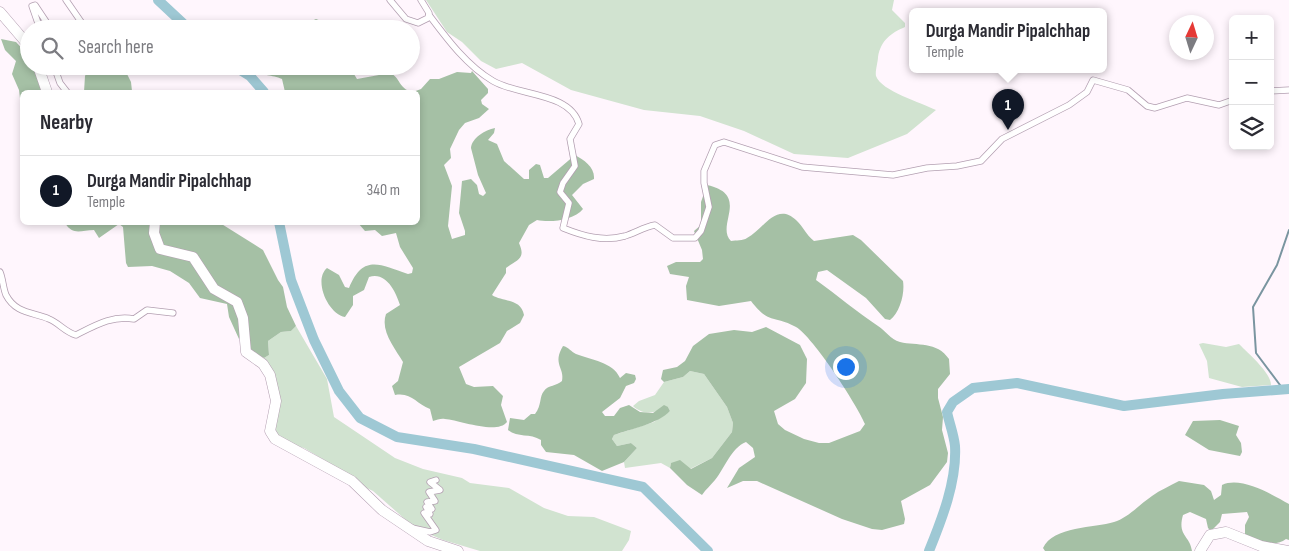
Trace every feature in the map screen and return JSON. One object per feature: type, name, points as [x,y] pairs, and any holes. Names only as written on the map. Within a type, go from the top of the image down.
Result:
[{"type":"highway","points":[[0,12],[5,23],[20,37]]},
{"type":"highway","points":[[41,75],[46,90]]},
{"type":"highway","points":[[155,225],[154,233],[160,249],[193,257],[214,289],[237,302],[242,318],[246,352],[263,364],[270,376],[276,401],[270,431],[274,439],[352,481],[382,510],[428,541],[458,551]]},
{"type":"highway","points":[[1200,551],[1210,535],[1226,532],[1261,546],[1288,551]]},
{"type":"street","points":[[66,0],[80,20]]},
{"type":"street","points":[[390,0],[408,20]]},
{"type":"street","points":[[421,0],[428,15],[473,68],[494,82],[559,102],[569,107],[579,124],[570,140],[575,166],[563,183],[560,192],[569,203],[563,228],[608,240],[655,225],[673,238],[695,238],[702,231],[708,207],[704,182],[708,158],[715,145],[724,142],[802,167],[893,175],[981,161],[1002,139],[1069,106],[1087,92],[1093,80],[1128,90],[1147,106],[1155,108],[1187,98],[1219,105],[1229,101]]},
{"type":"street","points":[[30,3],[37,20]]},
{"type":"street","points":[[30,3],[35,5],[45,20]]},
{"type":"street","points":[[420,22],[423,22],[428,15]]},
{"type":"street","points":[[57,75],[65,90]]},
{"type":"street","points":[[1274,90],[1289,90]]},
{"type":"street","points":[[0,272],[6,294],[22,310],[30,315],[50,319],[76,335],[114,318],[128,317],[134,320],[147,310],[173,313]]},
{"type":"street","points":[[410,529],[415,528],[430,532],[436,530],[424,514],[430,514],[426,507],[432,509],[427,502],[435,501],[429,492],[440,490],[430,482],[436,480]]},
{"type":"green space","points":[[426,0],[894,0],[892,10],[905,23],[905,27],[895,32],[884,42],[879,51],[876,76],[879,81],[893,92],[936,110],[907,134],[848,158],[794,154],[744,131],[700,116],[644,110],[571,90],[522,63],[496,69],[481,61],[462,42],[447,32]]},
{"type":"green space","points":[[1,39],[16,42],[20,46],[20,75],[37,75],[41,90],[20,90],[20,98],[19,90],[12,74],[16,61],[5,50]]},
{"type":"green space","points":[[472,71],[488,89],[488,93],[481,100],[482,104],[489,109],[479,118],[465,123],[459,130],[450,149],[451,158],[444,165],[452,186],[448,226],[452,239],[465,235],[459,213],[462,181],[471,179],[477,185],[479,194],[483,196],[486,193],[478,175],[471,148],[476,138],[487,131],[495,128],[494,133],[488,140],[497,144],[504,161],[524,179],[529,179],[529,170],[536,164],[540,165],[544,178],[548,178],[575,155],[588,164],[594,175],[594,179],[583,184],[572,195],[583,209],[579,213],[562,220],[537,220],[529,225],[519,243],[522,252],[520,258],[506,268],[506,273],[492,295],[519,306],[524,315],[520,323],[507,331],[500,343],[459,367],[466,384],[474,387],[493,386],[503,396],[501,405],[507,422],[502,426],[495,427],[478,426],[444,419],[433,421],[430,409],[406,395],[395,395],[392,386],[398,381],[403,362],[389,339],[385,320],[386,314],[400,305],[393,289],[385,280],[375,276],[369,277],[364,290],[353,296],[353,305],[345,317],[333,310],[324,296],[322,288],[323,273],[327,268],[339,275],[345,287],[349,288],[360,270],[373,264],[389,267],[408,274],[412,273],[413,268],[400,247],[396,233],[382,236],[375,230],[365,231],[360,225],[420,225],[420,90],[418,90],[430,79],[439,79],[457,72],[471,73]]},
{"type":"green space","points":[[128,75],[132,90],[84,90],[85,76]]},
{"type":"green space","points":[[269,75],[355,75],[357,79],[379,75],[394,75],[407,90],[285,90],[282,79]]},
{"type":"green space","points":[[707,185],[720,190],[727,196],[730,203],[727,234],[731,241],[745,239],[770,219],[782,214],[789,215],[796,220],[814,241],[853,235],[861,240],[903,281],[901,302],[894,317],[890,320],[885,319],[866,298],[827,270],[818,272],[816,280],[893,339],[939,349],[949,359],[950,374],[938,389],[938,398],[943,417],[942,430],[948,453],[947,462],[930,485],[901,501],[905,519],[904,524],[882,530],[872,529],[842,519],[757,481],[743,481],[727,488],[739,468],[755,457],[753,448],[746,442],[732,453],[719,475],[702,495],[687,485],[670,468],[671,463],[680,460],[691,469],[712,458],[732,432],[733,423],[727,407],[704,374],[690,371],[683,377],[664,382],[661,379],[663,370],[677,367],[685,361],[693,346],[709,334],[734,330],[752,332],[766,327],[800,345],[807,359],[806,383],[795,399],[774,411],[778,424],[785,430],[804,439],[819,443],[829,443],[860,431],[865,424],[834,372],[804,333],[796,327],[768,317],[757,309],[751,301],[719,306],[687,300],[686,286],[689,277],[670,274],[667,266],[676,262],[700,262],[703,259],[702,250],[694,231],[701,225],[701,202]]},
{"type":"green space","points":[[66,225],[118,225],[99,238],[94,230],[74,231]]},
{"type":"green space","points":[[120,225],[223,225],[263,250],[283,287],[287,307],[296,326],[291,331],[281,332],[268,341],[269,355],[264,358],[252,352],[242,331],[239,339],[229,317],[227,304],[200,298],[189,283],[170,271],[152,266],[128,267],[123,227]]},
{"type":"green space","points":[[296,326],[327,379],[334,417],[395,458],[423,469],[462,478],[470,483],[509,488],[544,508],[568,516],[594,517],[631,531],[629,540],[622,551],[480,551],[443,540],[415,528],[373,491],[352,481],[329,463],[304,448],[290,445],[276,434],[273,371],[264,358],[269,355],[268,341],[281,332],[291,331]]},
{"type":"green space","points":[[1199,344],[1226,347],[1239,344],[1268,375],[1271,385],[1242,387],[1209,378],[1207,361]]},
{"type":"green space","points":[[563,346],[576,354],[607,365],[620,378],[626,373],[635,375],[634,383],[626,386],[620,398],[602,412],[605,416],[614,416],[620,408],[629,405],[640,412],[653,413],[664,405],[668,407],[670,411],[665,416],[644,426],[614,435],[612,439],[617,446],[631,443],[637,448],[624,462],[602,471],[574,455],[546,452],[541,445],[541,440],[516,434],[508,430],[510,418],[524,420],[531,414],[535,414],[544,391],[562,381],[559,357]]},
{"type":"green space","points":[[690,371],[704,374],[727,407],[733,423],[732,432],[712,458],[690,469],[671,463],[670,468],[661,463],[625,468],[624,462],[637,448],[631,443],[617,446],[612,439],[614,435],[654,422],[670,411],[668,407],[659,411],[645,412],[633,406],[639,401],[655,395],[664,382],[683,377]]},
{"type":"green space","points":[[1220,420],[1239,426],[1236,435],[1241,443],[1242,452],[1240,456],[1209,450],[1185,435],[1193,421]]},
{"type":"green space","points":[[1179,481],[1204,485],[1211,491],[1214,500],[1221,495],[1222,485],[1238,483],[1256,487],[1289,504],[1289,540],[1271,543],[1245,536],[1245,525],[1249,517],[1247,512],[1222,514],[1220,522],[1211,531],[1208,528],[1206,519],[1190,512],[1183,515],[1182,527],[1192,551],[1045,551],[1043,548],[1048,541],[1065,532],[1119,520],[1147,499]]},
{"type":"waterway","points":[[158,0],[179,20]]},
{"type":"waterway","points":[[248,75],[262,90]]},
{"type":"waterway","points":[[280,225],[291,280],[314,340],[339,391],[360,418],[397,437],[474,449],[643,487],[708,551]]},
{"type":"waterway","points":[[1283,389],[1256,353],[1253,307],[1277,265],[1289,230]]},
{"type":"waterway","points":[[929,551],[943,513],[954,473],[954,437],[947,412],[953,402],[973,388],[1017,383],[1124,406],[1223,394],[1289,389]]},
{"type":"place","name":"Durga Mandir Pipalchhap","points":[[1008,130]]}]
